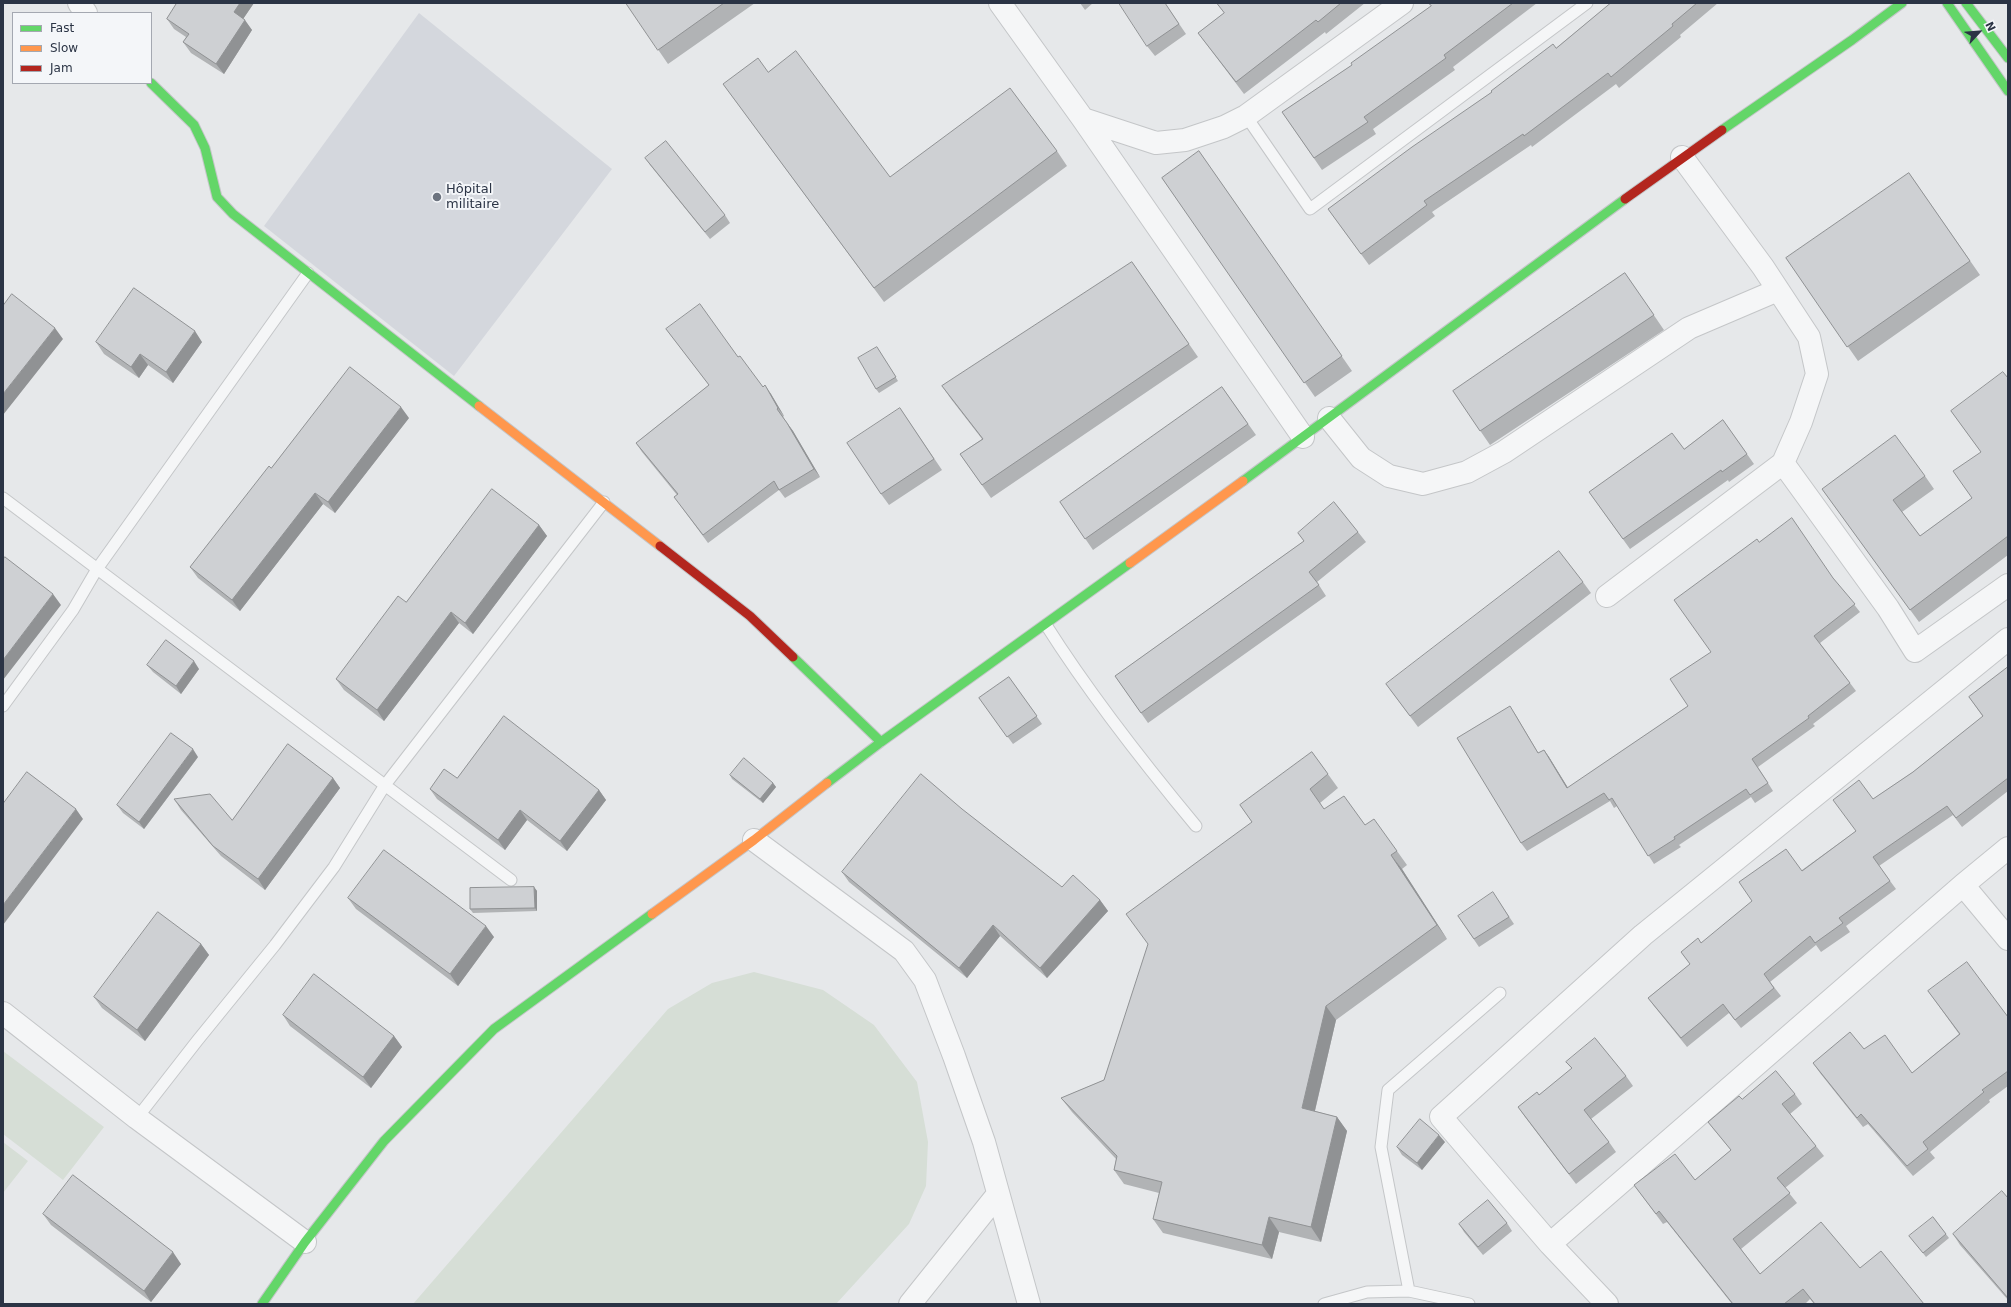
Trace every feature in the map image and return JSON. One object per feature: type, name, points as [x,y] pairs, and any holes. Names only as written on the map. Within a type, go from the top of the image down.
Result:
[{"type":"street","points":[[79,3],[85,12]]},
{"type":"street","points":[[1000,3],[1083,119],[1304,437]]},
{"type":"street","points":[[1083,119],[1156,143],[1186,140],[1224,127],[1246,116],[1402,3]]},
{"type":"street","points":[[262,1304],[305,1242],[384,1141],[494,1029],[754,840],[881,742],[1046,625],[1304,437],[1682,157],[1852,40],[1902,3]]},
{"type":"street","points":[[1947,3],[2008,91]]},
{"type":"street","points":[[1966,3],[2008,58]]},
{"type":"street","points":[[152,84],[194,126],[205,148],[217,197],[233,214],[750,616],[881,742]]},
{"type":"street","points":[[1607,596],[1783,463],[1801,422],[1817,374],[1809,337],[1764,267],[1682,157]]},
{"type":"street","points":[[1329,418],[1361,458],[1389,476],[1423,484],[1467,472],[1504,452],[1689,328],[1778,290]]},
{"type":"street","points":[[1783,463],[1888,608],[1915,651],[2008,584]]},
{"type":"street","points":[[1606,1304],[1550,1244],[1441,1117],[1644,935],[2008,639]]},
{"type":"street","points":[[754,840],[904,951],[924,980],[954,1056],[984,1142],[1029,1304]]},
{"type":"street","points":[[1550,1244],[2008,848]]},
{"type":"street","points":[[1963,886],[2008,939]]},
{"type":"street","points":[[3,1013],[137,1118],[305,1242]]},
{"type":"street","points":[[910,1304],[998,1194]]},
{"type":"lane","points":[[1246,116],[1310,209],[1586,3]]},
{"type":"lane","points":[[3,706],[73,610],[97,569],[308,273]]},
{"type":"lane","points":[[3,498],[511,880]]},
{"type":"lane","points":[[137,1118],[197,1041],[276,945],[334,867],[385,785],[604,502]]},
{"type":"lane","points":[[1046,625],[1081,679],[1135,752],[1196,826]]},
{"type":"lane","points":[[1409,1291],[1381,1147],[1388,1090],[1500,993]]},
{"type":"lane","points":[[1324,1304],[1367,1292],[1409,1291],[1469,1304]]},
{"type":"shaded area","name":"Hôpital militaire","points":[[419,13],[612,169],[454,376],[264,226]]},
{"type":"shaded area","points":[[754,972],[823,990],[874,1025],[917,1082],[928,1142],[926,1186],[909,1224],[836,1304],[413,1304],[668,1009],[712,983]]},
{"type":"shaded area","points":[[3,1051],[104,1127],[63,1180],[3,1134]]},
{"type":"shaded area","points":[[3,1142],[28,1161],[3,1193]]},
{"type":"building","points":[[177,3],[240,3],[234,12],[245,20],[216,64],[183,42],[189,34],[167,19]]},
{"type":"building","points":[[626,3],[724,3],[658,50]]},
{"type":"building","points":[[1119,3],[1165,3],[1179,24],[1147,46]]},
{"type":"building","points":[[1217,3],[1341,3],[1318,22],[1316,20],[1236,82],[1198,33],[1224,13]]},
{"type":"building","points":[[1429,3],[1513,3],[1444,55],[1446,58],[1364,117],[1368,122],[1314,158],[1282,112],[1352,65],[1351,63],[1431,6]]},
{"type":"building","points":[[1611,3],[1697,3],[1672,24],[1673,26],[1611,77],[1608,73],[1524,136],[1523,134],[1424,201],[1427,205],[1361,254],[1328,209],[1412,147],[1492,92],[1491,91],[1553,44],[1556,48]]},
{"type":"building","points":[[796,51],[890,177],[1010,88],[1057,151],[874,288],[723,84],[758,58],[768,72]]},
{"type":"building","points":[[666,141],[725,215],[705,232],[645,158]]},
{"type":"building","points":[[1199,151],[1342,356],[1304,383],[1162,178]]},
{"type":"building","points":[[1909,173],[1970,261],[1847,347],[1786,258]]},
{"type":"building","points":[[1132,262],[1189,344],[982,485],[960,454],[983,439],[942,386]]},
{"type":"building","points":[[1625,273],[1654,315],[1480,431],[1453,391]]},
{"type":"building","points":[[134,288],[195,331],[166,372],[140,354],[131,367],[96,342]]},
{"type":"building","points":[[12,294],[55,328],[3,394],[3,306]]},
{"type":"building","points":[[700,304],[738,357],[740,356],[763,387],[765,385],[778,408],[777,409],[814,469],[779,490],[774,481],[703,535],[674,497],[678,494],[636,443],[709,385],[666,329]]},
{"type":"building","points":[[877,347],[896,377],[876,389],[858,358]]},
{"type":"building","points":[[350,367],[401,407],[328,502],[315,493],[232,600],[190,567],[269,466],[271,468]]},
{"type":"building","points":[[2003,372],[2008,378],[2008,536],[1910,610],[1822,489],[1895,435],[1925,476],[1893,500],[1920,536],[1972,498],[1953,471],[1981,452],[1951,411]]},
{"type":"building","points":[[1222,387],[1248,424],[1085,539],[1060,502]]},
{"type":"building","points":[[900,408],[934,459],[881,494],[847,443]]},
{"type":"building","points":[[1723,420],[1747,454],[1722,472],[1721,470],[1623,539],[1589,492],[1672,433],[1684,449]]},
{"type":"building","points":[[492,489],[539,525],[465,623],[451,612],[377,710],[336,679],[398,596],[406,602]]},
{"type":"building","points":[[1334,502],[1358,532],[1309,572],[1319,585],[1141,713],[1115,676],[1304,541],[1298,533]]},
{"type":"building","points":[[1792,518],[1833,578],[1855,604],[1814,636],[1850,683],[1808,716],[1809,718],[1752,759],[1768,783],[1750,795],[1746,789],[1674,837],[1675,839],[1648,856],[1612,798],[1609,800],[1604,793],[1521,843],[1457,738],[1510,706],[1538,753],[1544,750],[1567,788],[1688,706],[1670,679],[1711,652],[1674,600],[1757,539],[1759,542]]},
{"type":"building","points":[[1559,551],[1583,582],[1410,716],[1386,684]]},
{"type":"building","points":[[5,557],[53,594],[3,660],[3,560]]},
{"type":"building","points":[[166,640],[194,661],[176,686],[147,665]]},
{"type":"building","points":[[2008,667],[2008,778],[1956,818],[1947,806],[1873,857],[1890,881],[1839,918],[1843,923],[1815,943],[1810,936],[1764,974],[1774,988],[1735,1020],[1723,1004],[1681,1038],[1648,998],[1690,964],[1681,952],[1698,938],[1701,943],[1752,901],[1739,882],[1786,849],[1802,871],[1856,831],[1833,800],[1859,780],[1873,799],[1913,772],[1983,716],[1969,697]]},
{"type":"building","points":[[1009,677],[1037,716],[1007,737],[979,698]]},
{"type":"building","points":[[504,716],[599,790],[560,841],[520,810],[498,840],[430,789],[444,769],[457,778]]},
{"type":"building","points":[[171,733],[193,749],[139,822],[117,805]]},
{"type":"building","points":[[288,744],[333,778],[258,879],[213,846],[174,799],[210,794],[232,820]]},
{"type":"building","points":[[1312,752],[1328,774],[1310,789],[1324,809],[1344,796],[1365,825],[1374,819],[1397,851],[1391,855],[1437,925],[1326,1006],[1302,1108],[1337,1117],[1311,1227],[1269,1217],[1262,1245],[1153,1219],[1162,1182],[1114,1170],[1117,1156],[1061,1098],[1104,1080],[1148,944],[1126,914],[1252,822],[1240,805]]},
{"type":"building","points":[[744,758],[773,783],[760,799],[730,775]]},
{"type":"building","points":[[27,772],[76,809],[3,905],[3,804]]},
{"type":"building","points":[[921,774],[962,809],[1062,887],[1073,875],[1100,900],[1040,968],[993,925],[959,968],[842,872]]},
{"type":"building","points":[[384,850],[486,926],[450,974],[348,898]]},
{"type":"building","points":[[534,887],[535,908],[470,909],[470,888]]},
{"type":"building","points":[[1493,892],[1509,917],[1474,939],[1458,916]]},
{"type":"building","points":[[158,912],[201,944],[137,1030],[94,997]]},
{"type":"building","points":[[1967,962],[2008,1017],[2008,1071],[1982,1090],[1984,1092],[1923,1142],[1928,1149],[1907,1166],[1861,1114],[1857,1118],[1813,1063],[1850,1032],[1864,1049],[1885,1035],[1912,1073],[1960,1034],[1928,991]]},
{"type":"building","points":[[314,974],[394,1036],[363,1077],[283,1015]]},
{"type":"building","points":[[1595,1038],[1626,1076],[1584,1110],[1609,1142],[1569,1174],[1518,1107],[1537,1092],[1539,1095],[1572,1068],[1566,1062]]},
{"type":"building","points":[[1776,1071],[1795,1094],[1782,1104],[1816,1146],[1777,1178],[1790,1193],[1733,1239],[1760,1274],[1821,1222],[1860,1268],[1881,1251],[1924,1304],[1815,1304],[1803,1289],[1784,1304],[1733,1304],[1659,1211],[1656,1214],[1634,1185],[1675,1154],[1695,1180],[1731,1150],[1708,1122],[1739,1096],[1742,1099]]},
{"type":"building","points":[[1420,1119],[1439,1135],[1417,1163],[1397,1147]]},
{"type":"building","points":[[73,1175],[173,1252],[144,1291],[43,1214]]},
{"type":"building","points":[[2002,1191],[2008,1198],[2008,1298],[1953,1234]]},
{"type":"building","points":[[1488,1200],[1507,1223],[1478,1247],[1459,1224]]},
{"type":"building","points":[[1933,1217],[1946,1234],[1923,1253],[1909,1236]]},
{"type":"traffic: fast","points":[[1722,130],[1852,40],[1902,3]]},
{"type":"traffic: fast","points":[[1947,3],[2008,91]]},
{"type":"traffic: fast","points":[[1966,3],[2008,58]]},
{"type":"traffic: fast","points":[[152,84],[194,125],[205,148],[217,197],[233,214],[479,406]]},
{"type":"traffic: fast","points":[[1243,481],[1625,199]]},
{"type":"traffic: fast","points":[[827,783],[881,742],[1130,563]]},
{"type":"traffic: fast","points":[[793,657],[881,742]]},
{"type":"traffic: fast","points":[[262,1304],[305,1242],[384,1141],[494,1029],[652,914]]},
{"type":"traffic: slow","points":[[479,406],[660,546]]},
{"type":"traffic: slow","points":[[1130,563],[1243,481]]},
{"type":"traffic: slow","points":[[652,914],[754,840],[827,783]]},
{"type":"traffic: jam","points":[[1625,199],[1722,130]]},
{"type":"traffic: jam","points":[[660,546],[750,616],[793,657]]},
{"type":"place","name":"Hôpital militaire","points":[[437,197]]}]
